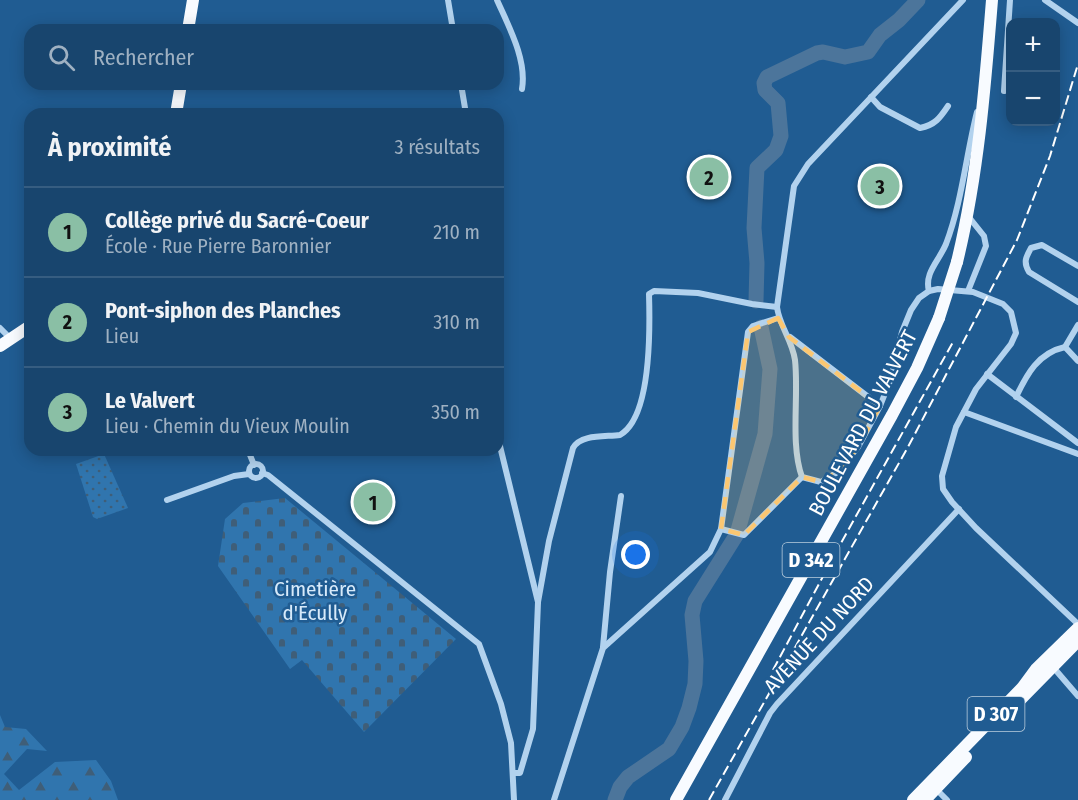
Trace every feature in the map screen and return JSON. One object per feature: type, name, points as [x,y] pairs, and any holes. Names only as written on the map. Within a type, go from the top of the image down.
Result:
[{"type":"main road","points":[[189,24],[193,0]]},
{"type":"main road","name":"BOULEVARD DU VALVERT","points":[[676,800],[892,415],[939,318],[969,216],[977,165],[992,0]]},
{"type":"main road","points":[[177,108],[180,90]]},
{"type":"main road","points":[[0,346],[24,330]]},
{"type":"main road","name":"D 307","points":[[1053,666],[1077,624]]},
{"type":"main road","name":"D 307","points":[[925,800],[939,792],[1078,641]]},
{"type":"main road","name":"D 307","points":[[913,800],[939,792]]},
{"type":"street","points":[[448,0],[452,24]]},
{"type":"street","points":[[497,0],[512,34],[524,76],[522,89]]},
{"type":"street","points":[[880,406],[789,337],[774,318],[773,307],[794,186],[808,164],[963,0]]},
{"type":"street","points":[[1004,91],[1010,0]]},
{"type":"street","points":[[1045,0],[1078,23]]},
{"type":"street","points":[[928,291],[929,272],[946,244],[985,83]]},
{"type":"street","points":[[462,90],[465,108]]},
{"type":"street","points":[[871,98],[880,107],[920,128],[930,126],[940,119],[948,106]]},
{"type":"street","points":[[968,291],[986,246],[984,236],[969,216]]},
{"type":"street","points":[[1078,266],[1042,245],[1031,248],[1025,258],[1025,265],[1029,272],[1078,302]]},
{"type":"street","points":[[802,477],[821,482],[836,473],[858,447],[880,406],[890,381],[902,332],[918,298],[928,291],[938,289],[968,291],[1003,304],[1011,312],[1016,333],[1011,344],[976,389],[956,427],[941,480],[946,495],[976,528],[1077,624]]},
{"type":"street","points":[[513,773],[520,773],[533,729],[538,602],[549,541],[573,448],[576,442],[583,439],[625,433],[638,410],[646,378],[649,294],[654,291],[698,293],[773,307]]},
{"type":"street","points":[[603,648],[710,552],[721,529],[748,332],[753,326],[774,318]]},
{"type":"street","points":[[1016,397],[1025,378],[1039,361],[1052,350],[1065,347],[1078,325]]},
{"type":"street","points":[[0,328],[10,338]]},
{"type":"street","points":[[789,337],[796,372],[797,464],[802,477]]},
{"type":"street","points":[[1065,347],[1078,361]]},
{"type":"street","points":[[987,374],[1078,443]]},
{"type":"street","points":[[964,412],[1078,454]]},
{"type":"street","points":[[250,456],[254,465]]},
{"type":"street","points":[[502,456],[538,602]]},
{"type":"street","points":[[254,465],[260,466],[262,473]]},
{"type":"street","points":[[249,474],[250,468],[254,465]]},
{"type":"street","points":[[167,500],[234,476],[249,474],[255,478],[260,477],[262,473]]},
{"type":"street","points":[[262,473],[268,475],[479,644],[501,704],[510,743],[514,800]]},
{"type":"street","points":[[721,529],[744,535],[802,477]]},
{"type":"street","points":[[554,800],[603,648],[610,572],[621,496]]},
{"type":"street","name":"AVENUE DU NORD","points":[[725,800],[770,713],[777,704],[959,509]]},
{"type":"street","points":[[1053,666],[1078,696]]},
{"type":"highlighted area","points":[[778,318],[789,337],[880,406],[858,447],[836,473],[821,482],[802,477],[744,535],[721,529],[748,332]]},
{"type":"green space","points":[[105,456],[128,508],[97,519],[93,517],[76,464]]},
{"type":"green space","name":"Cimetière d'Écully","points":[[285,498],[456,639],[364,732],[302,660],[290,669],[218,566],[225,519],[243,503]]},
{"type":"green space","points":[[0,715],[5,727],[26,729],[47,751],[27,749],[4,774],[19,790],[55,762],[96,760],[111,781],[118,800],[0,800]]},
{"type":"waterway","points":[[756,301],[757,263],[754,228],[757,168],[776,150],[781,136],[778,103],[765,90],[764,83],[767,77],[817,53],[823,52],[845,57],[868,52],[880,35],[899,20],[918,0]]},
{"type":"waterway","points":[[615,800],[620,787],[628,777],[669,749],[682,727],[689,708],[695,684],[696,661],[692,615],[695,601],[737,534],[765,434],[770,369],[761,327]]},
{"type":"railway","points":[[709,800],[908,447],[1017,240],[1050,156],[1078,64]]},
{"type":"railway","points":[[773,670],[953,342]]},
{"type":"place","name":"Pont-siphon des Planches","points":[[709,177]]},
{"type":"place","name":"Le Valvert","points":[[880,186]]},
{"type":"place","name":"Collège privé du Sacré-Coeur","points":[[373,502]]}]
